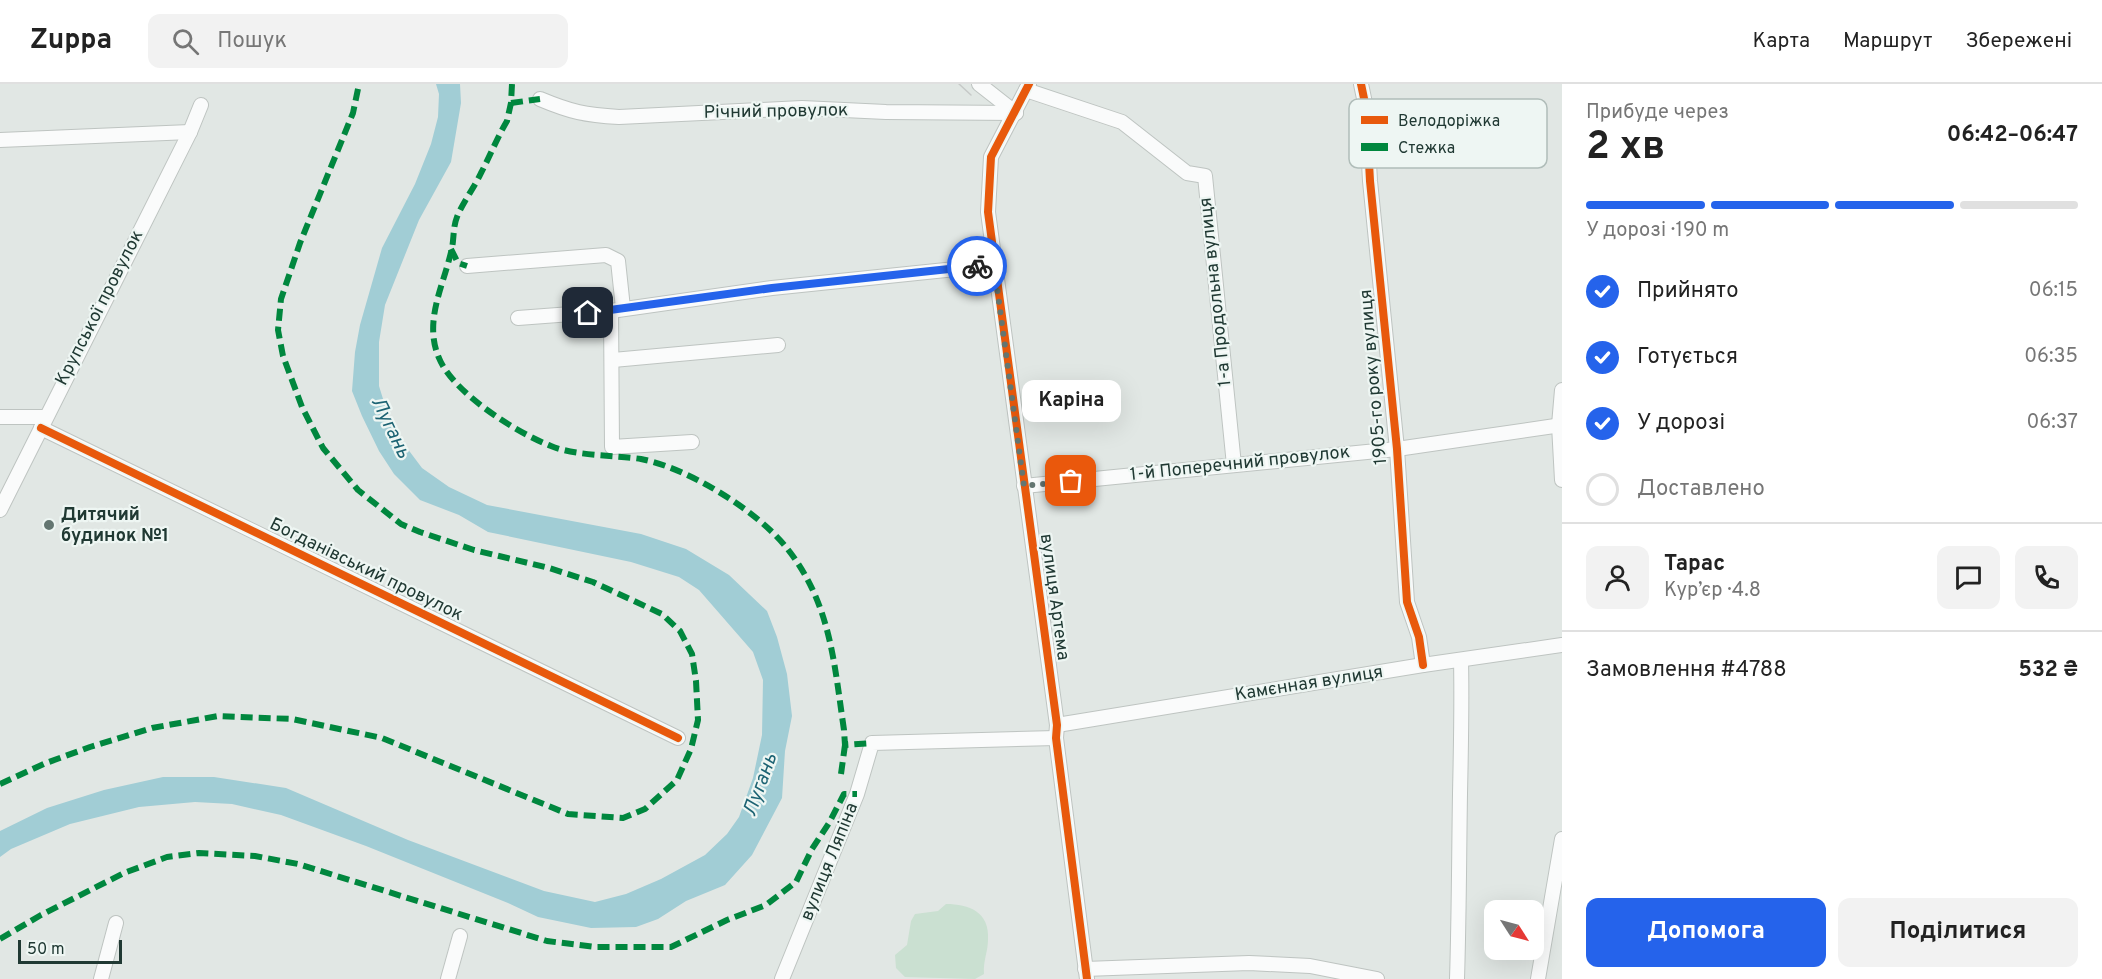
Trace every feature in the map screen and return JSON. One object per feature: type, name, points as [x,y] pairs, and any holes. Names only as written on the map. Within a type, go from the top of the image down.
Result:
[{"type":"street","points":[[979,84],[1016,113]]},
{"type":"street","name":"1905-го року вулиця","points":[[1361,84],[1364,99]]},
{"type":"street","name":"вулиця Артема","points":[[1028,87],[991,157],[988,212],[1086,974]]},
{"type":"street","name":"1-а Продольна вулиця","points":[[1028,87],[1122,122],[1187,173],[1205,176],[1234,465]]},
{"type":"street","name":"Річний провулок","points":[[540,99],[589,116],[619,117],[802,108],[1016,113]]},
{"type":"street","name":"Крупської провулок","points":[[0,510],[190,132],[201,105]]},
{"type":"street","points":[[0,140],[190,132]]},
{"type":"street","name":"1905-го року вулиця","points":[[1369,168],[1397,448],[1407,602],[1419,637],[1423,665]]},
{"type":"street","points":[[467,266],[606,255],[618,261],[613,360],[612,447],[692,442]]},
{"type":"street","points":[[518,318],[617,310],[772,288],[994,265]]},
{"type":"street","points":[[613,360],[778,345]]},
{"type":"street","points":[[1562,390],[1562,480]]},
{"type":"street","name":"Богданівський провулок","points":[[0,417],[43,422],[678,738]]},
{"type":"street","name":"1-й Поперечний провулок","points":[[1024,486],[1397,448],[1561,425]]},
{"type":"street","name":"Камєнная вулиця","points":[[872,743],[1054,734],[1423,665],[1562,645]]},
{"type":"street","points":[[1457,979],[1463,726],[1461,660]]},
{"type":"street","name":"вулиця Ляпіна","points":[[782,979],[857,794],[872,743]]},
{"type":"street","points":[[1538,979],[1562,839]]},
{"type":"street","points":[[101,979],[116,923]]},
{"type":"street","points":[[448,979],[460,936]]},
{"type":"street","points":[[1086,974],[1249,963],[1310,966],[1377,979]]},
{"type":"green space","points":[[946,904],[970,908],[982,916],[986,923],[988,940],[984,974],[975,979],[905,977],[896,968],[895,955],[907,945],[911,921],[915,914],[938,911]]},
{"type":"water","name":"Лугань","points":[[436,84],[460,84],[461,103],[451,162],[419,220],[385,305],[379,342],[379,386],[388,415],[401,440],[422,468],[449,487],[487,505],[641,534],[686,549],[729,575],[767,611],[787,674],[792,716],[785,751],[782,798],[752,855],[725,885],[686,901],[658,919],[636,927],[591,928],[538,917],[366,846],[281,815],[232,804],[195,802],[139,807],[70,824],[11,849],[0,857],[0,831],[47,808],[104,790],[163,777],[214,777],[286,788],[408,840],[544,891],[595,902],[626,894],[661,879],[705,855],[727,834],[739,817],[753,778],[762,735],[763,680],[753,652],[699,590],[679,577],[631,562],[488,532],[459,515],[420,500],[394,474],[379,451],[362,416],[352,391],[360,325],[382,248],[415,184],[431,144],[438,117],[439,94]]},
{"type":"tram line","points":[[959,84],[971,95]]},
{"type":"marked path","points":[[0,784],[46,763],[90,747],[152,728],[218,716],[292,719],[382,738],[568,814],[623,818],[645,809],[677,780],[691,749],[698,720],[692,654],[680,631],[662,614],[593,582],[549,568],[474,550],[401,524],[358,490],[323,448],[302,407],[283,356],[278,330],[281,299],[300,243],[353,113],[359,84]]},
{"type":"marked path","points":[[512,84],[507,121],[456,221],[452,248],[436,303],[433,330],[435,344],[446,371],[472,398],[504,422],[537,440],[571,452],[641,459],[679,471],[720,492],[757,519],[786,547],[813,590],[833,657],[845,745],[872,743]]},
{"type":"marked path","points":[[511,103],[540,99]]},
{"type":"marked path","points":[[451,249],[458,263],[467,266]]},
{"type":"marked path","points":[[841,774],[845,745]]},
{"type":"marked path","points":[[0,939],[41,915],[124,873],[167,857],[199,853],[255,856],[298,864],[547,941],[595,947],[671,947],[727,920],[766,905],[796,882],[844,794],[857,794]]},
{"type":"cycle path","points":[[1029,84],[991,157],[988,212],[1057,725],[1056,738],[1087,979]]},
{"type":"cycle path","points":[[1361,84],[1364,99]]},
{"type":"cycle path","points":[[1369,168],[1397,449],[1407,602],[1419,637],[1423,665]]},
{"type":"cycle path","points":[[41,428],[678,738]]},
{"type":"way so far","points":[[977,266],[994,265],[1024,486],[1071,481]]},
{"type":"place","name":"Каріна","points":[[1071,481]]},
{"type":"place","name":"Дитячий будинок №1","points":[[49,525]]},
{"type":"route","points":[[588,313],[772,288],[977,266]]}]
